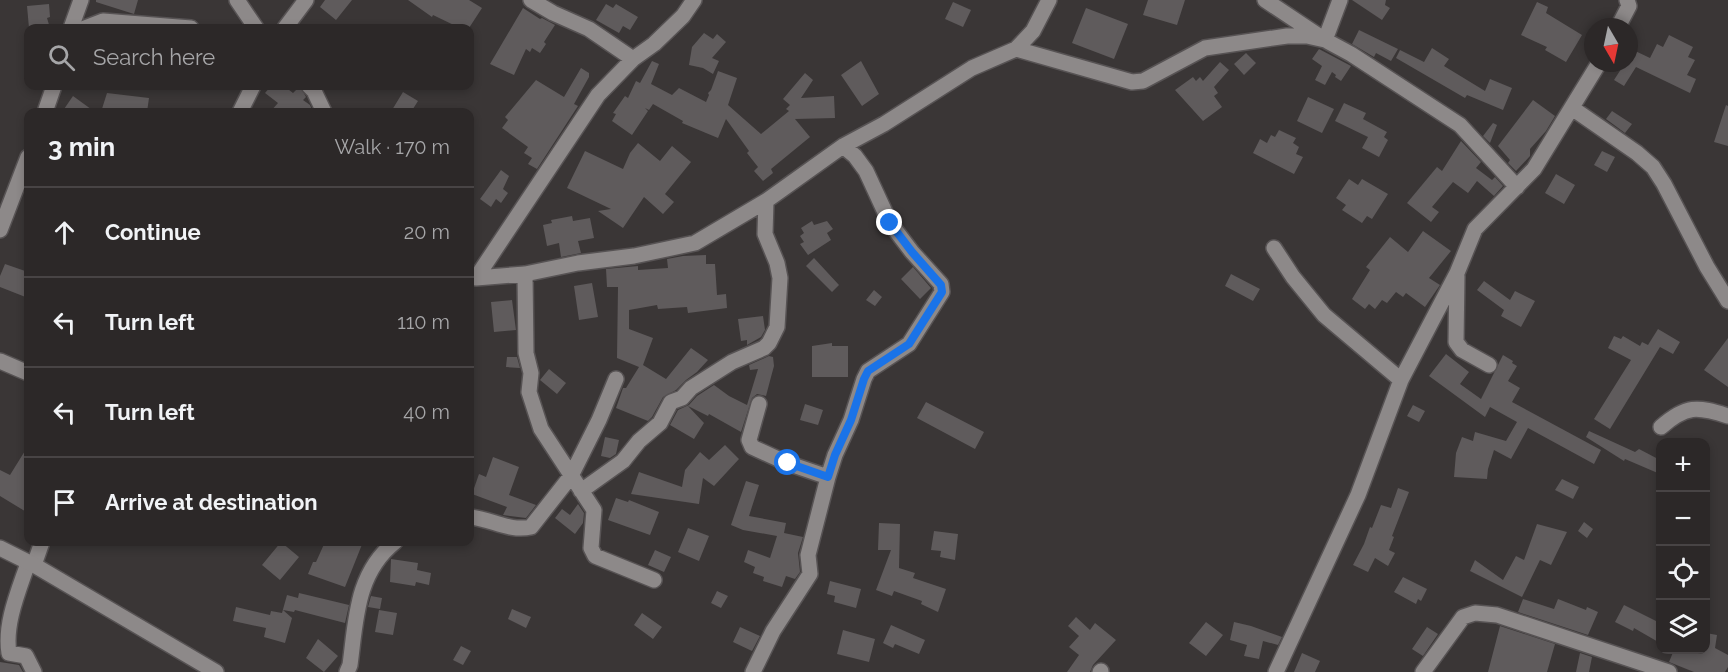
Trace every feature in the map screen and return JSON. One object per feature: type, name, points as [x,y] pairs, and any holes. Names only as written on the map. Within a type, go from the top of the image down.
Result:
[{"type":"street","points":[[72,24],[81,0]]},
{"type":"street","points":[[237,0],[253,24]]},
{"type":"street","points":[[288,24],[306,0]]},
{"type":"street","points":[[531,0],[589,29],[633,59]]},
{"type":"street","points":[[474,276],[598,95],[633,59],[654,44],[683,16],[694,0]]},
{"type":"street","points":[[474,277],[525,274],[578,263],[634,256],[695,243],[766,201],[843,146],[884,124],[972,68],[1016,49],[1033,31],[1049,0]]},
{"type":"street","points":[[1265,0],[1324,40],[1351,54],[1460,125],[1517,187]]},
{"type":"street","points":[[1324,40],[1340,0]]},
{"type":"street","points":[[1623,18],[1629,6],[1627,0]]},
{"type":"street","points":[[95,24],[103,21],[141,24]]},
{"type":"street","points":[[1016,49],[1132,82],[1143,81],[1205,48],[1287,36],[1307,36],[1324,40]]},
{"type":"street","points":[[1276,672],[1358,495],[1401,380],[1457,273],[1475,229],[1534,169],[1594,72]]},
{"type":"street","points":[[46,108],[53,90]]},
{"type":"street","points":[[242,108],[251,90]]},
{"type":"street","points":[[313,90],[322,108]]},
{"type":"street","points":[[1572,108],[1637,153],[1653,167],[1665,184],[1707,267],[1728,301]]},
{"type":"street","points":[[753,672],[773,631],[810,574],[808,555],[828,477],[851,420],[864,379],[868,371],[909,344],[942,292],[941,285],[890,223],[866,171],[855,156],[843,146]]},
{"type":"street","points":[[0,230],[24,167]]},
{"type":"street","points":[[581,491],[623,461],[639,441],[660,423],[671,402],[682,398],[691,388],[732,362],[764,348],[769,343],[777,327],[780,278],[777,263],[765,234],[766,201]]},
{"type":"street","points":[[1274,249],[1293,278],[1324,315],[1401,380]]},
{"type":"street","points":[[1457,273],[1456,342],[1462,350],[1489,365]]},
{"type":"street","points":[[525,274],[526,353],[531,373],[529,392],[541,429],[594,510],[591,548],[595,556],[654,580]]},
{"type":"street","points":[[0,360],[24,371]]},
{"type":"street","points":[[474,518],[481,518],[519,530],[531,527],[571,476],[616,379]]},
{"type":"street","points":[[759,404],[749,440],[752,447],[828,477]]},
{"type":"street","points":[[1661,427],[1678,412],[1695,408],[1728,416]]},
{"type":"street","points":[[34,672],[26,656],[9,653],[7,641],[16,598],[40,546]]},
{"type":"street","points":[[347,672],[350,665],[359,598],[371,568],[390,546]]},
{"type":"street","points":[[0,548],[216,672]]},
{"type":"street","points":[[1423,672],[1463,617],[1475,613],[1497,615],[1660,671]]},
{"type":"building","points":[[96,0],[138,0],[134,14],[96,2]]},
{"type":"building","points":[[325,0],[352,0],[336,20],[320,7]]},
{"type":"building","points":[[408,0],[469,0],[482,8],[472,24],[452,24],[433,15],[432,17]]},
{"type":"building","points":[[1148,0],[1185,0],[1177,25],[1143,15]]},
{"type":"building","points":[[1352,0],[1386,0],[1385,5],[1390,8],[1382,20]]},
{"type":"building","points":[[953,2],[971,10],[963,27],[945,19]]},
{"type":"building","points":[[1537,2],[1548,7],[1546,13],[1582,35],[1566,62],[1545,50],[1547,47],[1521,35]]},
{"type":"building","points":[[49,4],[50,17],[47,18],[49,24],[29,24],[27,6]]},
{"type":"building","points":[[606,4],[613,8],[616,4],[638,17],[630,30],[623,26],[619,33],[596,20]]},
{"type":"building","points":[[523,8],[555,25],[540,53],[532,48],[530,52],[526,49],[514,75],[490,64]]},
{"type":"building","points":[[1086,8],[1128,24],[1114,59],[1072,43]]},
{"type":"building","points":[[1359,30],[1398,49],[1391,61],[1376,53],[1374,57],[1352,44]]},
{"type":"building","points":[[704,33],[713,39],[717,34],[726,42],[712,58],[719,61],[713,74],[703,68],[689,65],[692,47]]},
{"type":"building","points":[[1669,35],[1693,47],[1688,57],[1695,60],[1687,75],[1696,79],[1690,93],[1638,68],[1638,52],[1650,58],[1657,44],[1663,47]]},
{"type":"building","points":[[1432,48],[1449,59],[1444,66],[1485,91],[1490,79],[1512,88],[1503,110],[1467,95],[1465,98],[1396,58],[1400,50],[1424,62]]},
{"type":"building","points":[[1319,49],[1351,66],[1341,81],[1332,72],[1325,85],[1315,80],[1322,66],[1312,59]]},
{"type":"building","points":[[1246,53],[1256,63],[1244,75],[1234,64]]},
{"type":"building","points":[[652,61],[659,64],[651,84],[672,95],[679,88],[706,102],[718,71],[737,78],[728,105],[761,134],[789,111],[786,109],[790,105],[783,99],[805,73],[813,80],[801,98],[834,96],[835,118],[795,119],[810,137],[771,169],[773,173],[763,181],[754,171],[758,167],[747,153],[749,151],[726,119],[718,138],[682,123],[683,121],[653,104],[649,110],[645,108],[648,111],[632,135],[612,121],[616,114],[613,113],[625,96],[628,98],[636,81],[640,83]]},
{"type":"building","points":[[861,61],[879,94],[862,106],[841,75]]},
{"type":"building","points":[[1220,62],[1229,70],[1214,87],[1218,93],[1214,96],[1222,107],[1203,121],[1175,90],[1193,77],[1196,81],[1200,77],[1203,81]]},
{"type":"building","points":[[581,68],[589,73],[589,77],[574,104],[578,106],[537,169],[528,164],[532,158],[524,153],[528,147],[502,128],[508,120],[505,117],[536,80],[564,97]]},
{"type":"building","points":[[1619,72],[1633,72],[1624,86],[1614,80]]},
{"type":"building","points":[[268,90],[289,90],[293,93],[296,90],[302,90],[306,97],[303,100],[311,108],[274,108],[278,103],[265,93]]},
{"type":"building","points":[[403,92],[418,101],[414,108],[393,108]]},
{"type":"building","points":[[107,93],[149,98],[148,108],[102,108]]},
{"type":"building","points":[[73,96],[90,108],[65,108]]},
{"type":"building","points":[[1308,97],[1334,109],[1322,133],[1297,121]]},
{"type":"building","points":[[1533,100],[1555,116],[1546,131],[1530,149],[1530,156],[1516,171],[1508,163],[1510,160],[1498,146]]},
{"type":"building","points":[[1344,103],[1366,113],[1363,119],[1387,132],[1384,137],[1388,140],[1379,157],[1362,148],[1368,137],[1335,121]]},
{"type":"building","points":[[1726,105],[1728,106],[1728,146],[1714,142]]},
{"type":"building","points":[[1612,111],[1632,124],[1625,133],[1606,119]]},
{"type":"building","points":[[1493,123],[1497,125],[1490,143],[1483,136]]},
{"type":"building","points":[[1279,130],[1296,138],[1293,143],[1299,147],[1296,154],[1303,157],[1294,174],[1253,153],[1260,139],[1267,143],[1271,135],[1275,137]]},
{"type":"building","points":[[1461,141],[1481,162],[1476,168],[1492,180],[1495,177],[1503,186],[1494,196],[1477,181],[1468,193],[1453,182],[1432,207],[1439,212],[1431,222],[1407,203],[1437,167],[1442,171]]},
{"type":"building","points":[[638,143],[660,161],[672,146],[691,162],[665,194],[674,202],[663,214],[644,197],[623,228],[598,211],[611,209],[567,188],[585,151],[623,169],[630,153]]},
{"type":"building","points":[[1602,151],[1615,157],[1607,172],[1594,165]]},
{"type":"building","points":[[501,170],[509,176],[503,189],[508,193],[501,203],[496,199],[491,207],[480,199]]},
{"type":"building","points":[[1556,174],[1575,185],[1564,204],[1545,193]]},
{"type":"building","points":[[1349,179],[1358,185],[1362,179],[1388,194],[1372,219],[1367,216],[1362,223],[1342,210],[1346,205],[1336,198]]},
{"type":"building","points":[[572,216],[573,221],[590,218],[594,238],[578,241],[581,253],[561,257],[559,243],[547,246],[543,225],[552,223],[551,220]]},
{"type":"building","points":[[812,221],[814,225],[827,221],[833,229],[827,233],[831,240],[808,255],[800,244],[804,242],[800,236],[804,233],[801,228]]},
{"type":"building","points":[[1423,231],[1451,251],[1429,278],[1440,285],[1425,307],[1406,293],[1403,297],[1396,292],[1387,303],[1382,300],[1375,309],[1369,304],[1365,309],[1352,299],[1370,270],[1366,267],[1390,237],[1408,252]]},
{"type":"building","points":[[706,255],[706,264],[715,264],[717,295],[726,294],[727,308],[688,313],[687,307],[658,309],[657,305],[629,310],[629,329],[653,338],[643,365],[666,379],[691,348],[708,360],[676,390],[663,397],[648,421],[616,408],[623,388],[626,388],[639,367],[617,358],[618,287],[607,287],[606,269],[638,266],[638,270],[668,268],[667,259]]},
{"type":"building","points":[[814,258],[839,285],[832,292],[806,266]]},
{"type":"building","points":[[5,264],[24,271],[24,296],[0,287],[0,276]]},
{"type":"building","points":[[913,267],[931,288],[920,299],[901,279]]},
{"type":"building","points":[[1231,274],[1260,289],[1253,301],[1225,286]]},
{"type":"building","points":[[1484,281],[1510,300],[1515,291],[1535,301],[1521,327],[1501,316],[1504,310],[1477,290]]},
{"type":"building","points":[[592,283],[598,317],[579,320],[574,286]]},
{"type":"building","points":[[874,290],[882,297],[875,306],[866,300]]},
{"type":"building","points":[[512,300],[516,330],[494,332],[491,302]]},
{"type":"building","points":[[763,316],[765,330],[761,337],[747,345],[747,340],[741,341],[738,319]]},
{"type":"building","points":[[1658,329],[1680,342],[1673,354],[1660,347],[1610,429],[1594,419],[1631,360],[1608,348],[1614,336],[1621,339],[1623,336],[1640,346],[1642,342],[1648,345]]},
{"type":"building","points":[[1728,338],[1728,387],[1704,370]]},
{"type":"building","points":[[832,343],[832,346],[848,346],[848,377],[812,377],[812,346]]},
{"type":"building","points":[[1446,354],[1469,372],[1460,384],[1481,399],[1503,355],[1513,361],[1512,363],[1517,366],[1508,381],[1520,388],[1512,402],[1601,450],[1594,464],[1528,428],[1511,459],[1494,450],[1487,479],[1454,477],[1456,453],[1462,437],[1473,441],[1475,432],[1506,441],[1517,422],[1490,407],[1485,417],[1429,376]]},
{"type":"building","points":[[769,356],[773,357],[774,366],[766,396],[757,394],[752,398],[741,432],[709,414],[708,416],[688,406],[704,423],[694,439],[670,425],[678,410],[689,405],[697,396],[714,385],[747,405],[758,369],[750,370],[749,365]]},
{"type":"building","points":[[507,357],[517,357],[520,368],[506,367]]},
{"type":"building","points":[[549,369],[566,383],[557,394],[540,380]]},
{"type":"building","points":[[926,402],[984,432],[975,449],[917,418]]},
{"type":"building","points":[[805,404],[823,410],[818,425],[800,420]]},
{"type":"building","points":[[1413,405],[1425,411],[1419,422],[1407,416]]},
{"type":"building","points":[[1589,431],[1635,452],[1639,449],[1656,458],[1656,472],[1625,459],[1624,461],[1586,437]]},
{"type":"building","points":[[605,437],[619,440],[616,454],[610,458],[601,456]]},
{"type":"building","points":[[725,445],[739,459],[714,486],[703,478],[699,504],[631,494],[639,472],[682,487],[685,470],[700,452],[709,460]]},
{"type":"building","points":[[24,452],[24,511],[0,496],[0,470],[10,475]]},
{"type":"building","points":[[493,457],[519,467],[509,495],[536,505],[526,518],[503,515],[507,507],[474,495],[479,474],[486,477]]},
{"type":"building","points":[[1562,479],[1579,487],[1573,499],[1555,490]]},
{"type":"building","points":[[746,481],[759,485],[749,516],[786,523],[784,533],[803,537],[798,553],[800,572],[795,579],[786,576],[782,587],[763,581],[764,577],[753,573],[755,567],[744,562],[748,550],[770,558],[777,536],[743,530],[731,525]]},
{"type":"building","points":[[1398,488],[1409,492],[1392,536],[1394,537],[1389,550],[1395,553],[1388,566],[1375,558],[1368,572],[1353,565],[1381,505],[1391,508]]},
{"type":"building","points":[[616,498],[628,502],[629,500],[659,512],[650,535],[608,520]]},
{"type":"building","points":[[578,504],[584,513],[583,523],[575,534],[555,518],[562,509],[570,515]]},
{"type":"building","points":[[1584,522],[1593,529],[1587,538],[1578,531]]},
{"type":"building","points":[[879,523],[900,524],[899,568],[915,573],[913,578],[946,589],[938,612],[921,604],[922,601],[894,591],[892,596],[876,590],[891,550],[878,550]]},
{"type":"building","points":[[1537,524],[1567,532],[1551,565],[1540,560],[1522,597],[1470,571],[1475,560],[1503,580],[1516,556],[1524,560]]},
{"type":"building","points":[[688,528],[709,536],[699,561],[678,552]]},
{"type":"building","points":[[934,531],[958,534],[955,560],[940,557],[941,551],[931,550]]},
{"type":"building","points":[[278,546],[286,546],[299,557],[280,580],[262,565]]},
{"type":"building","points":[[323,546],[361,546],[345,587],[308,574],[313,562],[316,562]]},
{"type":"building","points":[[655,550],[671,557],[664,572],[648,565]]},
{"type":"building","points":[[391,559],[418,563],[417,570],[431,573],[429,585],[416,582],[415,586],[390,582]]},
{"type":"building","points":[[1403,577],[1427,589],[1421,601],[1418,599],[1416,604],[1394,592]]},
{"type":"building","points":[[830,581],[861,589],[856,608],[834,602],[835,596],[827,594]]},
{"type":"building","points":[[717,591],[728,596],[721,608],[711,603]]},
{"type":"building","points":[[299,593],[349,605],[345,623],[295,610],[294,612],[283,610],[292,618],[285,643],[264,637],[266,628],[233,621],[236,607],[270,615],[271,611],[282,613],[287,595],[298,598]]},
{"type":"building","points":[[371,596],[382,598],[380,609],[368,607]]},
{"type":"building","points":[[1523,599],[1554,609],[1558,599],[1586,610],[1587,607],[1598,612],[1588,635],[1518,612]]},
{"type":"building","points":[[1624,605],[1656,621],[1656,641],[1634,628],[1633,631],[1615,622]]},
{"type":"building","points":[[512,609],[531,617],[526,628],[508,619]]},
{"type":"building","points":[[379,610],[397,613],[393,635],[375,632]]},
{"type":"building","points":[[642,613],[662,627],[653,639],[634,625]]},
{"type":"building","points":[[1076,617],[1090,630],[1095,623],[1116,640],[1093,665],[1090,672],[1067,672],[1079,655],[1069,647],[1079,636],[1068,626]]},
{"type":"building","points":[[1206,622],[1223,635],[1206,656],[1189,643]]},
{"type":"building","points":[[1234,622],[1282,637],[1278,645],[1263,641],[1259,659],[1244,656],[1247,645],[1230,640]]},
{"type":"building","points":[[891,625],[925,640],[919,654],[895,644],[893,648],[883,643]]},
{"type":"building","points":[[1500,626],[1555,644],[1547,672],[1488,672]]},
{"type":"building","points":[[740,627],[760,636],[752,651],[733,642]]},
{"type":"building","points":[[1427,627],[1438,634],[1423,656],[1412,649]]},
{"type":"building","points":[[843,630],[875,639],[869,662],[837,654]]},
{"type":"building","points":[[1710,634],[1717,635],[1715,648],[1728,655],[1728,667],[1725,672],[1694,672],[1669,662],[1672,654],[1710,654]]},
{"type":"building","points":[[318,639],[338,656],[324,672],[306,658]]},
{"type":"building","points":[[461,646],[471,651],[463,665],[453,660]]},
{"type":"building","points":[[1302,653],[1320,661],[1315,672],[1294,672]]},
{"type":"building","points":[[1580,653],[1592,657],[1589,672],[1576,672]]},
{"type":"building","points":[[0,662],[19,665],[23,672],[0,672]]},
{"type":"route","points":[[788,463],[828,477],[868,371],[909,344],[942,292],[941,285],[890,223]]}]
